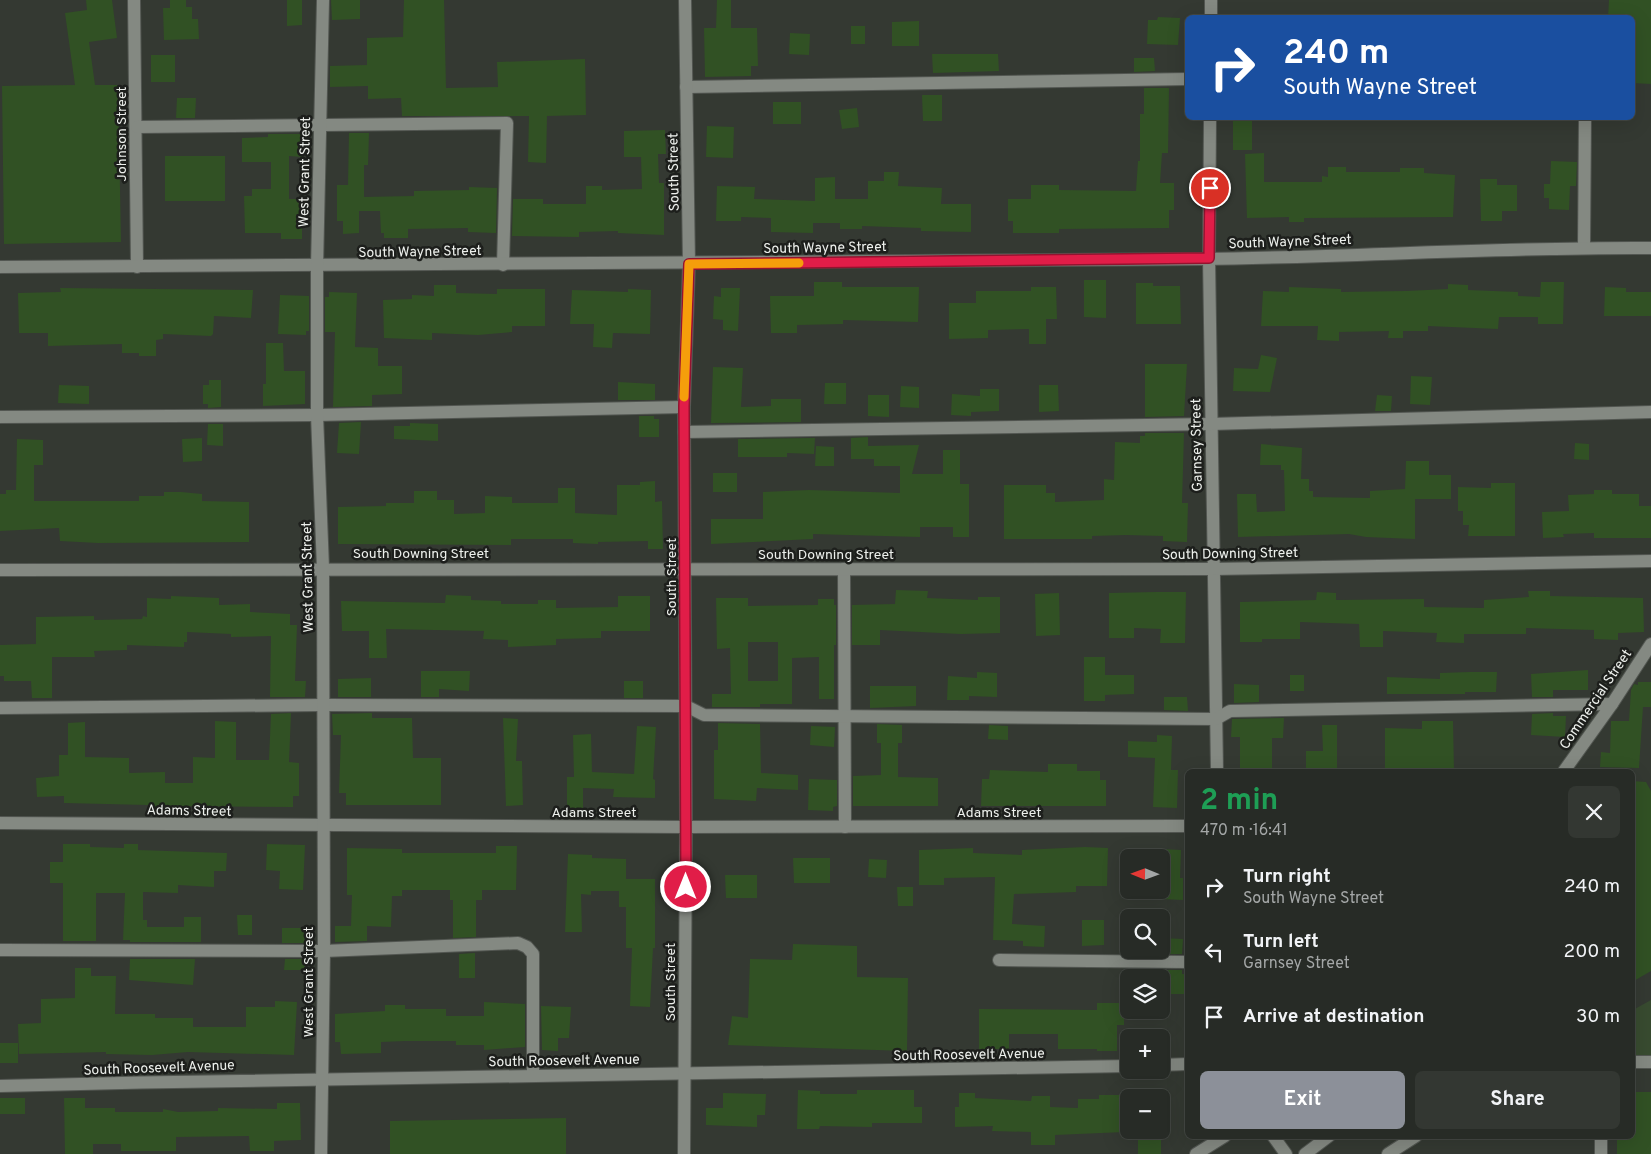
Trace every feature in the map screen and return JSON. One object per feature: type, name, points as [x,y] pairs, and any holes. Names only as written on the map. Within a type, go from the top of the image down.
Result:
[{"type":"street","name":"Johnson Street","points":[[134,0],[137,127],[137,267]]},
{"type":"street","name":"West Grant Street","points":[[321,1154],[324,951],[322,568],[317,415],[317,267],[322,0]]},
{"type":"street","name":"South Street","points":[[684,1154],[686,569],[684,406],[689,264],[685,0]]},
{"type":"street","points":[[1211,0],[1211,15]]},
{"type":"street","points":[[686,87],[1185,80]]},
{"type":"street","name":"Garnsey Street","points":[[1210,120],[1209,258],[1212,569],[1217,769]]},
{"type":"street","points":[[1584,248],[1585,120]]},
{"type":"street","points":[[137,127],[506,123],[504,265]]},
{"type":"street","name":"South Wayne Street","points":[[0,267],[689,264],[1209,258],[1584,248],[1651,248]]},
{"type":"street","points":[[0,417],[317,415],[684,406]]},
{"type":"street","points":[[684,432],[1211,424],[1651,412]]},
{"type":"street","name":"South Downing Street","points":[[0,570],[322,568],[1212,569],[1651,561]]},
{"type":"street","points":[[844,569],[845,827]]},
{"type":"street","name":"Commercial Street","points":[[1565,769],[1612,704],[1651,644]]},
{"type":"street","points":[[0,708],[322,705],[686,706],[704,716],[1216,719],[1230,711],[1612,704]]},
{"type":"street","name":"Adams Street","points":[[0,823],[686,827],[1185,826]]},
{"type":"street","points":[[0,950],[324,951],[518,943],[527,947],[533,954],[533,1075]]},
{"type":"street","points":[[999,960],[1185,962]]},
{"type":"street","points":[[1635,1062],[1651,1062]]},
{"type":"street","points":[[1170,1065],[1185,1064]]},
{"type":"street","name":"South Roosevelt Avenue","points":[[0,1086],[322,1077],[684,1074],[1120,1066]]},
{"type":"street","points":[[1196,1154],[1221,1139]]},
{"type":"street","points":[[1275,1139],[1286,1154]]},
{"type":"street","points":[[1305,1154],[1325,1139]]},
{"type":"street","points":[[1388,1154],[1411,1139]]},
{"type":"street","points":[[1601,1139],[1601,1154]]},
{"type":"green space","points":[[1651,1000],[1651,1062],[1635,1062],[1635,1009]]},
{"type":"building","points":[[86,0],[112,0],[117,38],[89,42],[95,85],[118,85],[121,242],[4,244],[2,86],[75,85],[65,13],[87,10]]},
{"type":"building","points":[[170,0],[186,0],[186,7],[192,7],[192,19],[198,19],[199,39],[164,40],[163,8],[170,8]]},
{"type":"building","points":[[287,0],[302,0],[302,25],[287,26]]},
{"type":"building","points":[[331,0],[360,0],[360,19],[332,20]]},
{"type":"building","points":[[404,0],[444,0],[446,88],[498,87],[497,62],[585,59],[586,115],[547,116],[546,163],[528,162],[529,116],[402,116],[401,98],[368,99],[368,86],[330,87],[330,66],[367,65],[367,38],[403,37]]},
{"type":"building","points":[[717,0],[731,0],[731,28],[757,28],[758,66],[751,66],[751,76],[705,77],[704,28],[716,28]]},
{"type":"building","points":[[1609,0],[1651,0],[1651,84],[1635,83],[1635,15],[1608,15]]},
{"type":"building","points":[[1158,17],[1180,18],[1178,45],[1147,44],[1148,20],[1157,20]]},
{"type":"building","points":[[919,21],[919,46],[892,46],[892,22]]},
{"type":"building","points":[[851,26],[865,26],[865,44],[851,44]]},
{"type":"building","points":[[790,33],[810,34],[809,55],[789,54]]},
{"type":"building","points":[[932,54],[998,54],[999,71],[933,73]]},
{"type":"building","points":[[151,55],[175,55],[175,82],[151,82]]},
{"type":"building","points":[[1134,58],[1154,58],[1155,71],[1134,72]]},
{"type":"building","points":[[1144,88],[1169,88],[1168,153],[1162,153],[1160,183],[1174,183],[1174,210],[1169,210],[1169,228],[1059,229],[1059,233],[1013,233],[1013,221],[1008,221],[1008,199],[1031,199],[1031,185],[1059,185],[1059,190],[1136,191],[1138,161],[1140,161],[1140,114],[1144,114]]},
{"type":"building","points":[[922,95],[942,95],[942,121],[923,121]]},
{"type":"building","points":[[177,98],[196,98],[195,118],[176,118]]},
{"type":"building","points":[[773,102],[801,102],[801,124],[773,124]]},
{"type":"building","points":[[857,108],[859,127],[842,129],[839,110]]},
{"type":"building","points":[[1233,120],[1252,120],[1252,150],[1233,150]]},
{"type":"building","points":[[707,126],[734,127],[733,158],[706,157]]},
{"type":"building","points":[[665,130],[666,154],[658,154],[659,183],[664,183],[664,235],[618,233],[618,231],[579,232],[579,237],[512,236],[513,199],[543,199],[543,204],[586,204],[586,186],[602,186],[602,190],[642,189],[641,157],[624,157],[624,131]]},
{"type":"building","points":[[349,133],[369,133],[368,165],[364,165],[364,197],[414,196],[414,191],[469,190],[469,187],[497,188],[496,233],[468,232],[468,228],[408,229],[408,238],[384,238],[384,233],[381,233],[380,211],[359,211],[359,233],[343,234],[343,221],[337,221],[337,185],[348,185]]},
{"type":"building","points":[[268,134],[302,134],[302,157],[289,156],[289,199],[302,199],[302,239],[281,239],[281,233],[245,233],[244,196],[252,196],[252,189],[271,189],[271,162],[242,162],[242,138],[268,137]]},
{"type":"building","points":[[1264,153],[1264,182],[1322,182],[1322,176],[1328,177],[1328,167],[1346,167],[1346,172],[1400,172],[1400,168],[1424,168],[1424,173],[1455,175],[1453,217],[1304,218],[1304,222],[1289,222],[1289,217],[1247,218],[1245,154]]},
{"type":"building","points":[[165,156],[225,156],[225,201],[165,201]]},
{"type":"building","points":[[1551,161],[1577,162],[1576,186],[1570,186],[1569,210],[1549,209],[1549,198],[1544,198],[1544,184],[1550,184]]},
{"type":"building","points":[[884,172],[899,172],[898,186],[942,188],[941,204],[971,204],[971,232],[921,231],[921,228],[862,226],[862,229],[840,229],[840,223],[813,223],[813,233],[771,232],[771,218],[741,217],[741,221],[716,221],[717,186],[755,187],[754,199],[815,201],[815,178],[835,177],[835,199],[868,199],[868,181],[884,181]]},
{"type":"building","points":[[1480,179],[1497,179],[1497,185],[1517,185],[1517,211],[1502,211],[1502,221],[1481,221]]},
{"type":"building","points":[[1084,280],[1106,280],[1106,318],[1084,317]]},
{"type":"building","points":[[814,282],[842,282],[842,287],[919,287],[918,322],[843,320],[843,324],[797,325],[797,333],[771,333],[770,296],[814,296]]},
{"type":"building","points":[[1541,282],[1564,282],[1563,324],[1538,324],[1538,317],[1499,317],[1498,329],[1428,326],[1428,331],[1403,331],[1403,338],[1388,338],[1389,331],[1339,332],[1339,341],[1317,340],[1318,326],[1261,326],[1263,291],[1289,292],[1289,287],[1341,289],[1341,292],[1406,291],[1448,289],[1448,284],[1468,285],[1468,290],[1518,292],[1518,296],[1540,297]]},
{"type":"building","points":[[1136,283],[1153,283],[1153,286],[1180,286],[1181,324],[1136,324]]},
{"type":"building","points":[[434,285],[456,285],[456,293],[497,294],[497,289],[545,289],[545,326],[512,326],[512,332],[478,335],[432,333],[432,340],[384,338],[383,300],[412,299],[412,295],[434,296]]},
{"type":"building","points":[[1031,287],[1056,287],[1057,319],[1046,319],[1046,344],[1029,344],[1029,329],[988,330],[988,338],[949,339],[949,303],[976,303],[976,291],[1031,291]]},
{"type":"building","points":[[1605,287],[1626,288],[1626,292],[1651,292],[1651,316],[1604,316]]},
{"type":"building","points":[[60,288],[253,290],[251,318],[214,316],[213,334],[211,336],[163,334],[163,339],[156,340],[156,356],[122,353],[122,344],[48,346],[48,333],[19,333],[18,293],[61,292]]},
{"type":"building","points":[[721,288],[740,288],[738,331],[723,330],[723,320],[713,319],[714,296],[721,297]]},
{"type":"building","points":[[628,289],[651,290],[650,334],[613,333],[612,348],[593,347],[594,324],[570,324],[572,290],[628,292]]},
{"type":"building","points":[[329,292],[357,293],[355,347],[378,348],[378,366],[402,366],[402,394],[372,395],[372,406],[333,407],[335,332],[325,332],[325,297],[329,297]]},
{"type":"building","points":[[280,295],[309,296],[309,331],[306,331],[306,335],[278,334]]},
{"type":"building","points":[[266,343],[283,343],[284,371],[305,371],[305,404],[263,406],[263,384],[266,384]]},
{"type":"building","points":[[1261,355],[1277,358],[1270,392],[1233,391],[1234,368],[1258,369]]},
{"type":"building","points":[[1145,364],[1187,364],[1184,416],[1145,417]]},
{"type":"building","points":[[713,367],[743,368],[741,407],[771,406],[771,399],[801,399],[801,422],[711,423]]},
{"type":"building","points":[[1411,376],[1432,377],[1430,405],[1410,404]]},
{"type":"building","points":[[209,380],[221,380],[221,407],[208,408],[208,404],[203,404],[203,385],[209,385]]},
{"type":"building","points":[[618,382],[655,384],[655,400],[618,400]]},
{"type":"building","points":[[825,383],[846,383],[846,404],[824,404]]},
{"type":"building","points":[[59,385],[89,386],[89,404],[58,403]]},
{"type":"building","points":[[1039,385],[1058,385],[1059,411],[1039,412]]},
{"type":"building","points":[[901,386],[919,387],[919,408],[900,407]]},
{"type":"building","points":[[980,389],[999,389],[999,411],[971,412],[971,416],[951,415],[952,394],[980,396]]},
{"type":"building","points":[[868,395],[889,395],[889,417],[868,416]]},
{"type":"building","points":[[1377,395],[1392,396],[1391,411],[1375,411]]},
{"type":"building","points":[[639,416],[654,416],[654,419],[659,419],[659,437],[639,437]]},
{"type":"building","points":[[361,422],[359,454],[337,453],[339,423]]},
{"type":"building","points":[[410,423],[438,424],[438,441],[394,439],[394,426],[410,426]]},
{"type":"building","points":[[208,424],[223,424],[223,446],[207,445]]},
{"type":"building","points":[[1145,433],[1184,433],[1182,503],[1188,503],[1187,542],[1163,541],[1163,536],[1126,535],[1092,536],[1092,539],[1004,539],[1004,485],[1046,485],[1046,493],[1055,493],[1055,502],[1104,500],[1104,479],[1114,480],[1115,442],[1140,443],[1140,436],[1145,436]]},
{"type":"building","points":[[868,437],[868,446],[919,445],[912,474],[943,474],[943,450],[960,450],[960,484],[969,484],[969,537],[953,537],[953,527],[920,527],[920,537],[813,534],[813,539],[711,544],[711,519],[763,519],[763,492],[809,490],[900,493],[900,466],[874,466],[874,459],[851,459],[851,438]]},
{"type":"building","points":[[202,438],[202,461],[183,462],[182,439]]},
{"type":"building","points":[[815,438],[814,454],[787,453],[787,457],[738,457],[738,439]]},
{"type":"building","points":[[17,439],[43,440],[43,465],[34,465],[34,501],[139,501],[139,496],[164,496],[164,492],[181,492],[202,494],[202,501],[249,502],[249,542],[98,543],[60,541],[59,528],[0,531],[0,494],[6,494],[6,490],[16,490]]},
{"type":"building","points":[[1575,443],[1589,444],[1589,460],[1574,459]]},
{"type":"building","points":[[1261,444],[1302,448],[1301,479],[1309,479],[1309,491],[1313,491],[1313,497],[1370,498],[1370,491],[1405,489],[1406,461],[1429,461],[1429,475],[1451,475],[1451,499],[1415,499],[1415,539],[1366,537],[1349,534],[1238,537],[1237,494],[1256,494],[1257,512],[1285,511],[1284,470],[1281,470],[1281,465],[1260,465]]},
{"type":"building","points":[[816,446],[834,447],[834,466],[815,466]]},
{"type":"building","points":[[713,473],[737,473],[737,492],[713,492]]},
{"type":"building","points":[[655,481],[655,502],[662,501],[663,549],[648,549],[648,541],[598,542],[598,544],[573,543],[573,539],[511,539],[511,545],[338,544],[338,507],[386,506],[386,503],[414,503],[414,491],[437,491],[437,500],[454,500],[454,514],[485,513],[485,496],[512,497],[512,503],[558,503],[558,488],[575,488],[575,513],[617,515],[617,485],[640,485],[640,482]]},
{"type":"building","points":[[1491,483],[1515,483],[1515,536],[1468,536],[1469,525],[1463,525],[1463,511],[1458,511],[1458,487],[1491,488]]},
{"type":"building","points":[[1594,490],[1612,490],[1612,494],[1639,494],[1639,506],[1651,506],[1651,538],[1594,538],[1594,533],[1563,534],[1564,537],[1543,538],[1542,512],[1569,511],[1568,495],[1594,494]]},
{"type":"building","points":[[896,590],[928,591],[927,598],[978,600],[978,597],[1000,597],[1000,633],[961,634],[880,630],[880,645],[852,645],[852,605],[895,604]]},
{"type":"building","points":[[1528,591],[1550,591],[1550,596],[1643,598],[1644,632],[1618,633],[1618,640],[1594,639],[1594,630],[1526,628],[1526,634],[1464,634],[1464,643],[1436,642],[1437,633],[1383,631],[1383,647],[1360,647],[1359,624],[1300,622],[1300,639],[1262,639],[1262,642],[1240,642],[1240,602],[1316,600],[1317,592],[1336,593],[1336,600],[1424,599],[1424,607],[1484,608],[1484,600],[1529,597]]},
{"type":"building","points":[[1186,592],[1185,643],[1160,643],[1161,629],[1134,628],[1134,638],[1109,638],[1109,593]]},
{"type":"building","points":[[1059,593],[1060,635],[1036,636],[1035,594]]},
{"type":"building","points":[[446,595],[471,596],[471,600],[501,601],[501,604],[538,604],[538,600],[556,600],[556,608],[618,607],[618,596],[650,596],[650,631],[601,631],[601,638],[556,639],[556,645],[508,647],[508,640],[483,639],[484,631],[386,629],[387,658],[369,658],[369,631],[342,631],[341,601],[445,603]]},
{"type":"building","points":[[171,596],[219,598],[219,605],[250,604],[250,612],[290,614],[290,625],[297,625],[295,681],[306,681],[305,697],[270,697],[271,636],[231,637],[231,634],[187,632],[187,642],[184,642],[184,647],[127,645],[127,650],[94,651],[95,657],[52,657],[52,698],[32,698],[31,681],[4,681],[4,676],[0,676],[0,645],[36,644],[36,617],[94,616],[94,620],[142,619],[143,616],[147,617],[147,598],[171,599]]},
{"type":"building","points":[[716,598],[748,598],[748,606],[818,605],[818,599],[834,599],[834,605],[836,605],[836,645],[834,645],[834,699],[819,699],[819,657],[792,658],[792,704],[760,704],[760,707],[712,707],[712,694],[731,694],[730,648],[717,649]],"holes":[[[748,642],[778,642],[778,681],[748,681]]]},
{"type":"building","points":[[1084,657],[1105,657],[1105,675],[1134,675],[1134,694],[1105,695],[1105,701],[1084,701]]},
{"type":"building","points":[[1588,670],[1588,690],[1553,690],[1553,697],[1532,697],[1531,674]]},
{"type":"building","points":[[421,671],[470,671],[469,691],[439,689],[439,697],[421,697]]},
{"type":"building","points":[[977,672],[997,673],[997,697],[969,696],[969,700],[947,700],[948,676],[977,678]]},
{"type":"building","points":[[1497,672],[1496,692],[1387,694],[1387,677],[1440,679],[1440,673]]},
{"type":"building","points":[[1290,675],[1304,675],[1304,691],[1290,691]]},
{"type":"building","points":[[371,678],[371,697],[338,697],[338,679]]},
{"type":"building","points":[[624,681],[643,681],[643,698],[624,698]]},
{"type":"building","points":[[1638,682],[1651,682],[1651,707],[1643,707],[1639,768],[1600,767],[1601,752],[1610,753],[1611,721],[1629,721],[1631,690],[1634,684],[1638,685]]},
{"type":"building","points":[[1234,684],[1259,685],[1259,702],[1234,703]]},
{"type":"building","points":[[870,686],[916,686],[916,706],[870,708]]},
{"type":"building","points":[[1164,697],[1187,697],[1188,711],[1164,710]]},
{"type":"building","points":[[291,713],[289,762],[299,763],[299,796],[293,796],[293,807],[177,806],[177,811],[148,811],[148,805],[64,803],[64,796],[37,797],[36,778],[59,776],[59,755],[68,755],[68,723],[85,722],[85,757],[129,758],[129,773],[165,772],[165,783],[193,783],[193,757],[215,758],[215,721],[236,722],[236,760],[269,760],[271,714]]},
{"type":"building","points":[[372,713],[372,718],[412,718],[413,758],[441,758],[441,805],[346,805],[346,793],[339,793],[341,735],[333,735],[332,714]]},
{"type":"building","points":[[1553,713],[1553,716],[1566,716],[1565,737],[1531,735],[1532,714]]},
{"type":"building","points":[[503,718],[518,719],[516,761],[522,761],[523,805],[506,806]]},
{"type":"building","points":[[1284,718],[1283,738],[1272,738],[1272,769],[1240,769],[1240,737],[1231,737],[1232,719]]},
{"type":"building","points":[[1422,721],[1453,721],[1454,769],[1385,769],[1385,728],[1422,729]]},
{"type":"building","points":[[718,723],[760,724],[761,773],[798,775],[798,790],[757,788],[756,801],[714,799],[714,750],[718,750]]},
{"type":"building","points":[[877,724],[902,725],[902,743],[898,743],[898,777],[938,778],[938,806],[853,806],[853,776],[881,775],[881,743],[877,743]]},
{"type":"building","points":[[989,725],[1008,726],[1008,740],[988,739]]},
{"type":"building","points":[[1322,725],[1337,725],[1337,769],[1306,769],[1306,751],[1323,751]]},
{"type":"building","points":[[637,726],[656,727],[653,779],[655,780],[655,798],[613,797],[614,789],[583,788],[583,813],[567,812],[567,777],[574,777],[573,735],[591,734],[592,772],[634,774]]},
{"type":"building","points":[[811,726],[835,727],[834,747],[810,745]]},
{"type":"building","points":[[1157,735],[1172,736],[1171,770],[1178,770],[1177,808],[1153,807],[1155,758],[1128,757],[1128,741],[1157,742]]},
{"type":"building","points":[[1048,764],[1077,764],[1077,771],[1100,771],[1100,780],[1106,780],[1106,806],[981,806],[982,779],[989,779],[990,770],[1048,772]]},
{"type":"building","points":[[809,779],[837,780],[837,806],[833,807],[833,811],[808,810]]},
{"type":"building","points":[[1635,781],[1646,782],[1651,791],[1651,971],[1635,980]]},
{"type":"building","points":[[63,844],[90,844],[90,847],[124,848],[124,844],[138,844],[138,850],[227,853],[226,871],[214,871],[214,887],[178,885],[178,893],[143,892],[143,920],[147,920],[147,927],[184,927],[184,917],[201,917],[201,942],[130,942],[130,940],[123,940],[125,893],[96,893],[96,941],[63,941],[63,883],[50,883],[50,862],[63,862]]},
{"type":"building","points":[[267,844],[305,845],[303,890],[279,889],[280,871],[266,870]]},
{"type":"building","points":[[496,846],[517,846],[516,890],[482,890],[482,900],[476,900],[476,937],[453,938],[453,900],[450,900],[450,890],[402,890],[402,896],[392,896],[391,927],[367,926],[367,941],[335,942],[335,926],[351,926],[352,895],[347,895],[347,848],[402,849],[402,853],[496,853]]},
{"type":"building","points":[[1085,847],[1108,848],[1107,886],[1076,886],[1076,892],[1014,894],[1012,924],[1045,926],[1044,947],[1023,946],[1023,941],[993,940],[995,877],[944,878],[944,885],[919,885],[919,850],[973,848],[973,853],[1022,855],[1022,850]]},
{"type":"building","points":[[1170,849],[1181,850],[1180,878],[1183,878],[1183,900],[1161,899],[1170,899]]},
{"type":"building","points":[[568,854],[592,855],[592,858],[626,859],[626,879],[655,879],[655,948],[653,948],[650,1007],[630,1006],[632,948],[626,948],[626,907],[619,907],[619,891],[591,891],[591,895],[581,894],[582,932],[565,932]]},
{"type":"building","points":[[793,858],[830,858],[830,883],[794,883]]},
{"type":"building","points":[[869,859],[887,860],[886,878],[868,877]]},
{"type":"building","points":[[725,875],[757,875],[757,898],[726,898]]},
{"type":"building","points":[[897,887],[913,887],[913,906],[898,906]]},
{"type":"building","points":[[237,915],[252,915],[252,935],[238,935]]},
{"type":"building","points":[[1082,920],[1104,920],[1104,945],[1082,946]]},
{"type":"building","points":[[282,928],[307,928],[307,943],[282,943]]},
{"type":"building","points":[[1170,938],[1183,939],[1182,954],[1170,954]]},
{"type":"building","points":[[793,944],[857,946],[857,977],[908,978],[907,1051],[728,1045],[732,1016],[748,1018],[750,959],[792,960]]},
{"type":"building","points":[[475,953],[475,978],[459,978],[459,954]]},
{"type":"building","points":[[130,959],[195,959],[193,985],[129,980]]},
{"type":"building","points":[[285,959],[305,959],[305,970],[284,970]]},
{"type":"building","points":[[75,968],[91,968],[91,976],[116,976],[115,1014],[155,1014],[155,1018],[193,1018],[193,1027],[246,1027],[246,1007],[275,1007],[275,1001],[297,1002],[294,1055],[188,1052],[152,1055],[106,1054],[106,1052],[19,1054],[18,1024],[41,1023],[41,999],[75,998]]},
{"type":"building","points":[[1170,970],[1182,970],[1182,974],[1185,974],[1185,994],[1170,994]]},
{"type":"building","points":[[484,1002],[525,1004],[525,1047],[484,1050],[484,1045],[456,1045],[456,1041],[405,1041],[381,1042],[381,1053],[341,1054],[340,1042],[335,1042],[335,1014],[385,1011],[385,1005],[405,1005],[405,1009],[446,1009],[446,1016],[484,1016]]},
{"type":"building","points":[[1097,1003],[1120,1003],[1120,1019],[1124,1019],[1124,1025],[1117,1025],[1117,1051],[1058,1049],[1058,1034],[1009,1034],[1009,1049],[979,1049],[979,1009],[1097,1010]]},
{"type":"building","points":[[541,1006],[571,1007],[569,1038],[558,1038],[558,1051],[542,1050]]},
{"type":"building","points":[[0,1043],[18,1043],[18,1063],[0,1063]]},
{"type":"building","points":[[798,1090],[820,1091],[820,1094],[857,1094],[857,1090],[914,1090],[914,1107],[922,1107],[922,1123],[872,1123],[872,1127],[820,1126],[819,1129],[797,1129]]},
{"type":"building","points":[[1635,1092],[1651,1092],[1651,1154],[1617,1154],[1617,1139],[1635,1139]]},
{"type":"building","points":[[723,1093],[766,1094],[765,1115],[757,1115],[757,1127],[706,1125],[706,1108],[723,1108]]},
{"type":"building","points":[[959,1093],[975,1093],[975,1098],[1031,1101],[1032,1096],[1050,1096],[1050,1107],[1078,1108],[1078,1099],[1099,1099],[1099,1095],[1120,1095],[1120,1132],[1055,1135],[1055,1145],[1031,1145],[1031,1132],[992,1131],[993,1126],[955,1127],[955,1107],[959,1107]]},
{"type":"building","points":[[0,1098],[25,1098],[25,1114],[0,1114]]},
{"type":"building","points":[[64,1098],[85,1098],[85,1108],[115,1108],[115,1112],[163,1112],[163,1109],[178,1112],[218,1111],[218,1108],[277,1109],[277,1103],[300,1103],[301,1140],[274,1141],[274,1151],[250,1151],[249,1136],[176,1137],[176,1151],[121,1151],[121,1144],[93,1144],[93,1154],[65,1154]]},
{"type":"building","points":[[566,1118],[566,1154],[390,1154],[390,1121]]},
{"type":"building","points":[[1138,1139],[1161,1139],[1161,1154],[1138,1154]]},
{"type":"slow traffic","points":[[684,397],[689,264],[799,263]]},
{"type":"route","points":[[686,887],[684,406],[689,264],[1209,258],[1210,188]]}]
